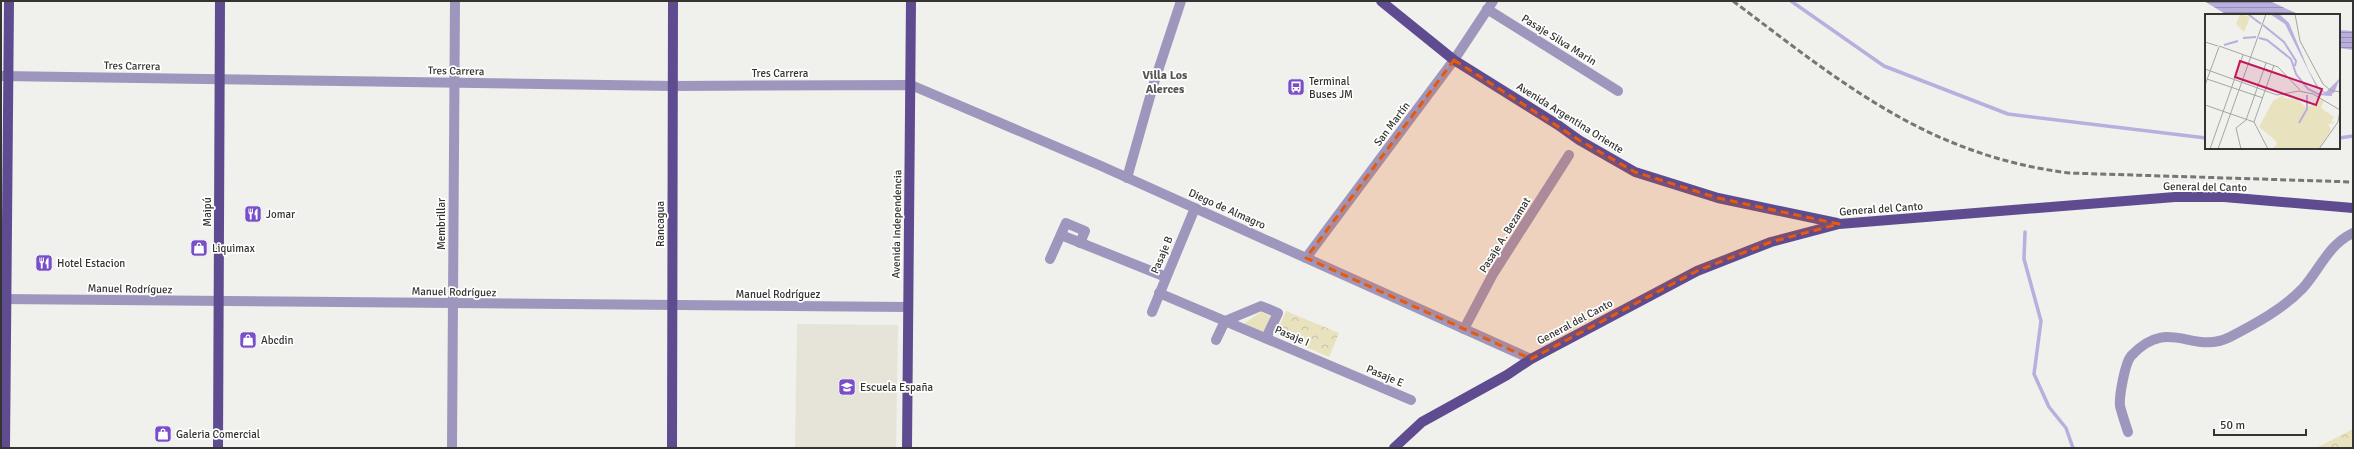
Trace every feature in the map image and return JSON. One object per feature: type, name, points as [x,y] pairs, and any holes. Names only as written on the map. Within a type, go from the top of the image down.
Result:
[{"type":"main road","points":[[5,448],[5,76],[9,1]]},
{"type":"main road","name":"Maipú","points":[[218,448],[220,1]]},
{"type":"main road","name":"Rancagua","points":[[672,1],[672,448]]},
{"type":"main road","name":"Avenida Independencia","points":[[907,448],[907,307],[911,1]]},
{"type":"main road","name":"Avenida Argentina Oriente","points":[[1381,1],[1454,60],[1558,125],[1579,140],[1635,172],[1718,198],[1839,224]]},
{"type":"main road","name":"General del Canto","points":[[1394,448],[1422,422],[1507,375],[1530,359],[1697,271],[1771,242],[1839,224],[2175,197],[2224,197],[2353,208]]},
{"type":"street","name":"Membrillar","points":[[452,448],[454,1]]},
{"type":"street","points":[[1127,178],[1153,86],[1181,1]]},
{"type":"street","name":"San Martín","points":[[1306,258],[1454,60],[1490,5]]},
{"type":"street","name":"Pasaje Silva Marin","points":[[1490,5],[1618,91]]},
{"type":"street","name":"Tres Carrera","points":[[5,76],[672,86],[911,85]]},
{"type":"street","name":"Diego de Almagro","points":[[911,85],[1195,208],[1530,359]]},
{"type":"street","name":"Pasaje A. Bezamat","points":[[1464,329],[1494,274],[1569,155]]},
{"type":"street","name":"Pasaje B","points":[[1152,312],[1195,208]]},
{"type":"street","points":[[1050,259],[1066,223],[1085,231],[1080,243]]},
{"type":"street","points":[[2128,432],[2120,404],[2124,378],[2130,357],[2145,344],[2159,336],[2215,342],[2260,321],[2303,288],[2333,246],[2353,233]]},
{"type":"street","points":[[1061,235],[1166,277]]},
{"type":"street","name":"Pasaje I","points":[[1159,293],[1349,374]]},
{"type":"street","name":"Manuel Rodríguez","points":[[4,299],[453,305],[907,307]]},
{"type":"street","name":"Pasaje I","points":[[1225,320],[1261,306],[1278,313],[1266,338]]},
{"type":"street","points":[[1216,340],[1225,320]]},
{"type":"street","name":"Pasaje E","points":[[1349,374],[1411,400]]},
{"type":"highlighted area","points":[[1454,60],[1579,140],[1635,172],[1718,198],[1839,224],[1771,242],[1697,271],[1531,359],[1306,258]]},
{"type":"shaded area","points":[[2204,1],[2270,1],[2298,14],[2225,14]]},
{"type":"shaded area","points":[[2340,30],[2353,31],[2353,50],[2340,48]]},
{"type":"shaded area","name":"Escuela España","points":[[797,324],[898,325],[896,448],[795,448]]},
{"type":"green space","points":[[1286,311],[1339,333],[1329,357],[1276,334]]},
{"type":"green space","points":[[1261,312],[1272,317],[1265,334],[1242,325]]},
{"type":"green space","points":[[2353,429],[2353,448],[2316,448]]},
{"type":"waterway","points":[[1791,1],[1884,66],[2008,114],[2205,138]]},
{"type":"waterway","points":[[2340,138],[2353,136]]},
{"type":"waterway","points":[[2025,232],[2024,259],[2041,321],[2034,374],[2049,407],[2066,428],[2073,448]]},
{"type":"railway","points":[[1733,1],[1850,87],[1889,111],[1929,132],[1972,150],[2018,164],[2069,173],[2353,182]]},
{"type":"place","name":"Terminal Buses JM","points":[[1296,87]]},
{"type":"place","name":"Jomar","points":[[253,214]]},
{"type":"place","name":"Liquimax","points":[[199,248]]},
{"type":"place","name":"Hotel Estacion","points":[[44,263]]},
{"type":"place","name":"Abcdin","points":[[248,340]]},
{"type":"place","name":"Escuela España","points":[[847,387]]},
{"type":"place","name":"Galeria Comercial","points":[[163,434]]},
{"type":"district","name":"Villa Los Alerces","points":[[1165,82]]}]
